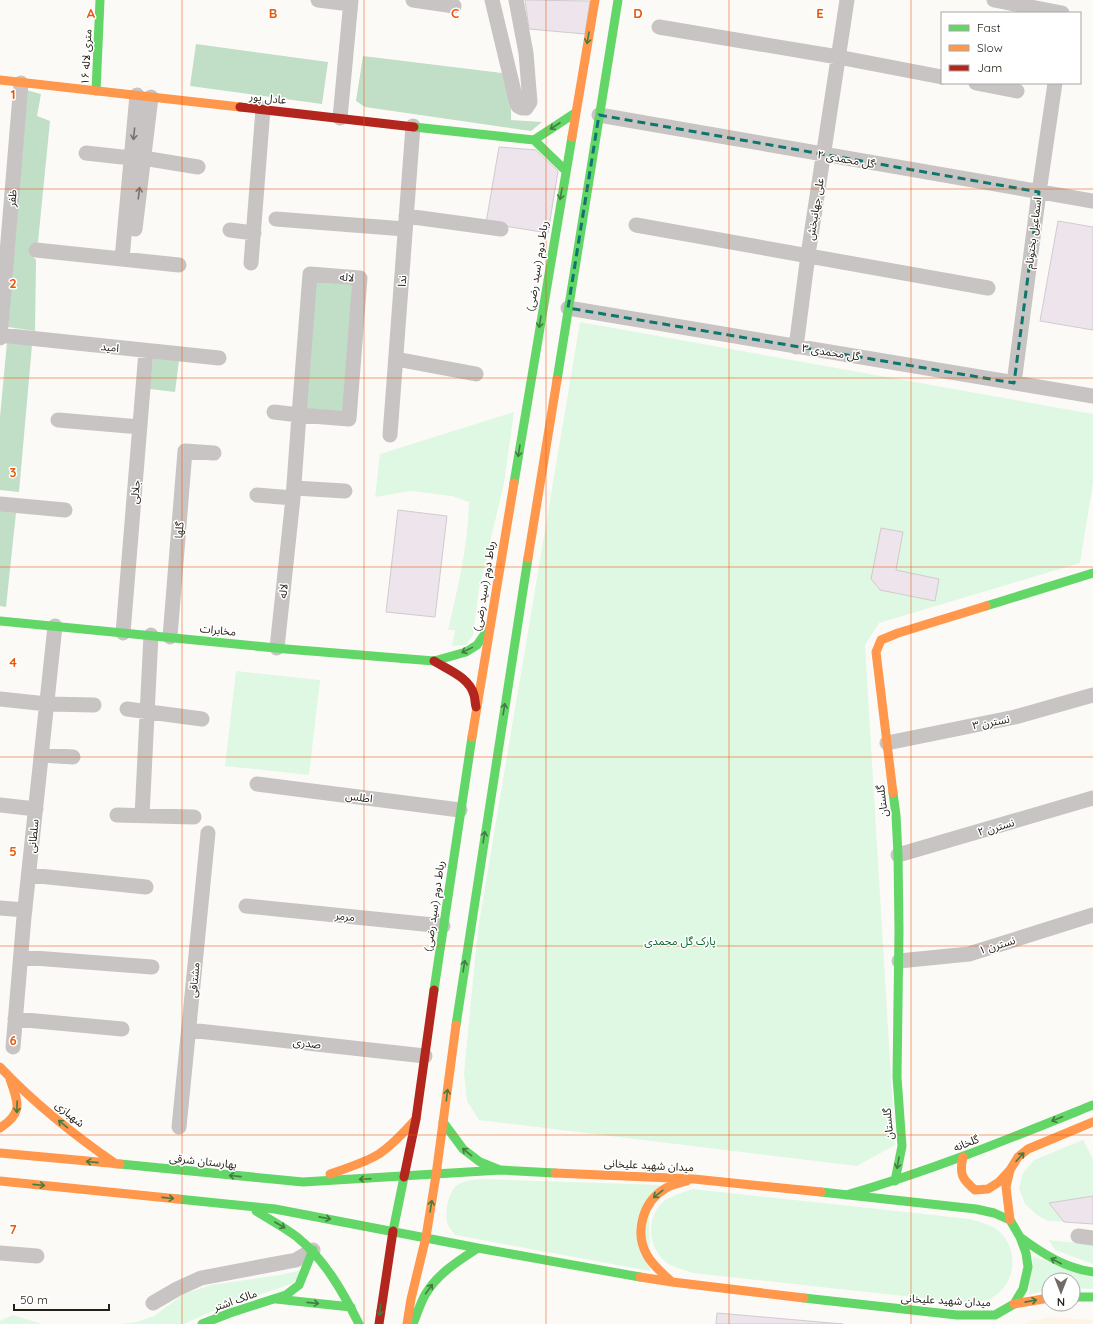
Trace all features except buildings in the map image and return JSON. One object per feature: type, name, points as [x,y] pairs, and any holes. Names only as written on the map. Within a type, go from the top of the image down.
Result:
[{"type":"main road","name":"۱۶ متری لاله","points":[[96,91],[100,0]]},
{"type":"main road","name":"رباط دوم (سید رضی)","points":[[404,1177],[416,1119],[476,707],[565,170],[595,0]]},
{"type":"main road","points":[[407,1324],[411,1299],[426,1237],[436,1175],[443,1122],[447,1024],[510,673],[618,0]]},
{"type":"main road","name":"عادل پور","points":[[0,80],[534,140]]},
{"type":"main road","points":[[565,170],[534,140],[576,113]]},
{"type":"main road","name":"گلستان","points":[[896,1181],[899,1158],[905,1148],[896,1077],[899,961],[898,855],[896,815],[876,652],[881,640],[898,633],[1093,573]]},
{"type":"main road","name":"مخابرات","points":[[0,621],[277,648],[434,661]]},
{"type":"main road","points":[[434,661],[466,652],[477,645],[484,638],[490,625]]},
{"type":"main road","points":[[434,661],[467,683],[474,693],[476,707]]},
{"type":"main road","points":[[431,1019],[447,1024]]},
{"type":"main road","name":"شهبازی","points":[[0,1067],[10,1078],[85,1142],[116,1164]]},
{"type":"main road","name":"شهبازی","points":[[0,1128],[10,1122],[17,1113],[18,1102],[10,1078]]},
{"type":"main road","name":"گلخانه","points":[[846,1196],[896,1181],[963,1157],[1093,1105]]},
{"type":"main road","points":[[303,1182],[348,1168],[372,1158],[387,1148],[416,1119]]},
{"type":"main road","points":[[443,1122],[463,1149],[480,1162],[501,1170]]},
{"type":"main road","points":[[963,1157],[960,1170],[964,1181],[975,1190],[988,1189],[999,1182],[1010,1170],[1018,1157],[1028,1149],[1093,1122]]},
{"type":"main road","name":"بهارستان شرقی","points":[[0,1153],[303,1182],[404,1177]]},
{"type":"main road","points":[[920,1159],[932,1168]]},
{"type":"main road","name":"میدان شهید علیخانی","points":[[404,1177],[501,1170],[694,1179],[976,1209],[994,1213],[1010,1220]]},
{"type":"main road","points":[[1010,1170],[1006,1187],[1010,1220],[1020,1237],[1026,1253],[1028,1267],[1023,1289],[1014,1304]]},
{"type":"main road","points":[[379,1324],[383,1292],[404,1177]]},
{"type":"main road","points":[[672,1282],[656,1268],[644,1250],[640,1229],[643,1215],[654,1197],[668,1187],[694,1179]]},
{"type":"main road","points":[[0,1180],[246,1206],[298,1213],[394,1230]]},
{"type":"main road","points":[[303,1182],[315,1192]]},
{"type":"main road","points":[[246,1206],[285,1227],[312,1250],[338,1283],[358,1324]]},
{"type":"main road","points":[[298,1213],[315,1208]]},
{"type":"main road","name":"میدان شهید علیخانی","points":[[394,1230],[478,1248],[672,1282],[957,1315],[995,1315],[1014,1304]]},
{"type":"main road","points":[[1020,1237],[1060,1263],[1093,1272]]},
{"type":"main road","points":[[413,1324],[424,1296],[438,1277],[456,1261],[478,1248]]},
{"type":"main road","points":[[276,1299],[286,1295],[299,1285],[307,1267],[312,1250]]},
{"type":"main road","points":[[383,1292],[387,1283],[392,1278],[396,1278]]},
{"type":"main road","points":[[406,1279],[409,1284],[411,1299]]},
{"type":"main road","points":[[1081,1297],[1093,1297]]},
{"type":"main road","points":[[276,1299],[350,1307]]},
{"type":"main road","name":"مالک اشتر","points":[[202,1324],[230,1313],[276,1299]]},
{"type":"main road","points":[[1014,1304],[1041,1299]]},
{"type":"main road","points":[[924,1312],[934,1324]]},
{"type":"main road","points":[[991,1324],[995,1315]]},
{"type":"street","points":[[318,0],[350,2],[340,118]]},
{"type":"street","points":[[413,0],[454,6]]},
{"type":"street","points":[[492,0],[516,100],[518,106],[526,108],[530,102],[526,53],[516,0]]},
{"type":"street","name":"علی جهانبخش","points":[[796,347],[808,255],[847,0]]},
{"type":"street","points":[[994,0],[1057,12]]},
{"type":"street","points":[[1065,12],[1067,0]]},
{"type":"street","points":[[659,27],[838,57],[941,77]]},
{"type":"street","name":"ظفر","points":[[0,337],[6,193],[21,83]]},
{"type":"street","points":[[981,84],[1017,91]]},
{"type":"street","name":"اسماعیل بختونام","points":[[1014,383],[1055,84]]},
{"type":"street","points":[[126,259],[144,96]]},
{"type":"street","points":[[251,263],[263,109]]},
{"type":"street","name":"گل محمدی ۲","points":[[599,115],[1093,201]]},
{"type":"street","name":"ندا","points":[[390,435],[413,126]]},
{"type":"street","points":[[86,153],[137,158],[198,167]]},
{"type":"street","points":[[276,219],[406,222],[501,229]]},
{"type":"street","points":[[636,225],[988,288]]},
{"type":"street","points":[[230,230],[254,233]]},
{"type":"street","points":[[36,250],[179,265]]},
{"type":"street","name":"لاله","points":[[274,412],[299,415],[348,419],[360,278],[310,274],[299,415],[293,493],[277,648]]},
{"type":"street","name":"گل محمدی ۳","points":[[568,308],[1093,396]]},
{"type":"street","name":"امید","points":[[0,337],[220,358]]},
{"type":"street","name":"جلالی","points":[[123,633],[146,351]]},
{"type":"street","points":[[396,359],[476,374]]},
{"type":"street","points":[[58,420],[140,426]]},
{"type":"street","name":"گلها","points":[[170,637],[185,451],[214,453]]},
{"type":"street","points":[[257,495],[345,491]]},
{"type":"street","points":[[0,504],[65,510]]},
{"type":"street","name":"سلطانی","points":[[13,1047],[25,910],[55,626]]},
{"type":"street","points":[[142,816],[151,635]]},
{"type":"street","name":"نسترن ۳","points":[[887,743],[1014,717],[1093,695]]},
{"type":"street","points":[[0,699],[47,704],[94,705]]},
{"type":"street","points":[[127,709],[202,719]]},
{"type":"street","points":[[41,755],[73,757]]},
{"type":"street","name":"اطلس","points":[[258,784],[460,810]]},
{"type":"street","name":"نسترن ۲","points":[[898,855],[1093,798]]},
{"type":"street","points":[[0,805],[36,809]]},
{"type":"street","points":[[117,815],[194,818]]},
{"type":"street","name":"مشتاقی","points":[[179,1127],[208,833]]},
{"type":"street","points":[[29,875],[146,887]]},
{"type":"street","name":"مرمر","points":[[246,906],[443,926]]},
{"type":"street","points":[[0,908],[25,910]]},
{"type":"street","name":"نسترن ۱","points":[[899,961],[969,954],[1093,915]]},
{"type":"street","points":[[21,957],[152,967]]},
{"type":"street","points":[[15,1019],[122,1029]]},
{"type":"street","name":"صدری","points":[[189,1030],[425,1056]]},
{"type":"street","points":[[1078,1236],[1093,1238]]},
{"type":"street","points":[[153,1303],[177,1289],[201,1278],[296,1260],[312,1250]]},
{"type":"street","points":[[0,1253],[38,1256]]},
{"type":"highlighted area","points":[[599,115],[1039,192],[1014,383],[568,308]]},
{"type":"shaded area","points":[[1050,1317],[1093,1320],[1093,1324],[1023,1324]]},
{"type":"green space","points":[[196,44],[328,62],[322,104],[190,86]]},
{"type":"green space","points":[[363,56],[502,73],[511,105],[511,120],[542,122],[531,131],[365,107],[356,101]]},
{"type":"green space","points":[[26,90],[41,94],[37,116],[50,121],[38,242],[34,245],[31,254],[36,260],[35,331],[8,327]]},
{"type":"green space","points":[[315,280],[355,283],[344,412],[305,409]]},
{"type":"green space","name":"پارک گل محمدی","points":[[580,322],[1093,414],[1093,483],[1080,563],[879,623],[865,645],[895,1145],[857,1166],[479,1120],[467,1101],[464,1073],[478,929]]},
{"type":"green space","points":[[7,342],[32,345],[19,492],[0,490],[0,417]]},
{"type":"green space","points":[[153,357],[179,360],[175,392],[150,389]]},
{"type":"green space","points":[[514,412],[504,483],[479,589],[473,635],[466,645],[452,646],[455,630],[448,630],[465,550],[469,502],[452,496],[411,491],[375,497],[380,454]]},
{"type":"green space","points":[[0,511],[16,513],[6,607],[0,606]]},
{"type":"green space","points":[[236,671],[320,680],[309,775],[225,766]]},
{"type":"green space","points":[[1083,1140],[1093,1159],[1093,1223],[1048,1221],[1037,1215],[1025,1204],[1019,1188],[1023,1173],[1034,1160]]},
{"type":"green space","points":[[480,1179],[661,1185],[649,1195],[650,1271],[455,1235],[448,1226],[446,1218],[451,1193],[456,1186],[461,1183]]},
{"type":"green space","points":[[692,1189],[970,1219],[990,1226],[1001,1233],[1011,1251],[1012,1271],[1003,1289],[996,1295],[986,1300],[976,1302],[958,1302],[693,1273],[667,1263],[656,1251],[651,1236],[652,1221],[659,1206],[666,1200]]},
{"type":"green space","points":[[1049,1240],[1093,1245],[1093,1264],[1055,1250]]},
{"type":"green space","points":[[1033,1256],[1077,1272],[1041,1272],[1041,1291],[1029,1295]]},
{"type":"green space","points":[[302,1270],[294,1283],[217,1309],[184,1324],[119,1324],[137,1322],[154,1316],[184,1294],[211,1285],[280,1275]]},
{"type":"green space","points":[[1081,1274],[1093,1278],[1093,1289],[1081,1288]]},
{"type":"green space","points":[[13,1315],[42,1324],[0,1324],[0,1321]]},
{"type":"traffic: fast","points":[[96,91],[100,0]]},
{"type":"traffic: fast","points":[[557,380],[618,0]]},
{"type":"traffic: fast","points":[[534,140],[575,113]]},
{"type":"traffic: fast","points":[[414,127],[534,140]]},
{"type":"traffic: fast","points":[[514,483],[572,137]]},
{"type":"traffic: fast","points":[[534,140],[565,170]]},
{"type":"traffic: fast","points":[[456,1025],[528,558]]},
{"type":"traffic: fast","points":[[986,606],[1093,573]]},
{"type":"traffic: fast","points":[[0,621],[286,649],[434,661],[466,652],[477,645],[489,628]]},
{"type":"traffic: fast","points":[[434,990],[472,737]]},
{"type":"traffic: fast","points":[[893,793],[896,815],[898,855],[899,930],[897,1077],[902,1146],[895,1181]]},
{"type":"traffic: fast","points":[[846,1195],[940,1165],[1093,1105]]},
{"type":"traffic: fast","points":[[443,1122],[463,1149],[480,1162],[500,1170]]},
{"type":"traffic: fast","points":[[120,1164],[303,1182],[501,1170],[555,1173]]},
{"type":"traffic: fast","points":[[393,1231],[404,1177]]},
{"type":"traffic: fast","points":[[804,1298],[957,1315],[995,1315],[1014,1304],[1023,1289],[1028,1267],[1026,1253],[1020,1237],[1010,1220],[994,1213],[976,1209],[821,1192]]},
{"type":"traffic: fast","points":[[178,1199],[275,1209],[640,1277]]},
{"type":"traffic: fast","points":[[256,1211],[297,1237],[307,1246],[325,1266],[340,1288],[359,1324]]},
{"type":"traffic: fast","points":[[1020,1237],[1037,1249],[1064,1264],[1093,1272]]},
{"type":"traffic: fast","points":[[413,1324],[423,1298],[430,1287],[448,1268],[478,1248]]},
{"type":"traffic: fast","points":[[202,1324],[230,1313],[286,1295],[299,1285],[313,1250]]},
{"type":"traffic: fast","points":[[1081,1297],[1093,1297]]},
{"type":"traffic: fast","points":[[276,1299],[351,1307]]},
{"type":"traffic: slow","points":[[572,137],[595,0]]},
{"type":"traffic: slow","points":[[0,80],[240,107]]},
{"type":"traffic: slow","points":[[528,558],[557,380]]},
{"type":"traffic: slow","points":[[472,737],[514,483]]},
{"type":"traffic: slow","points":[[893,793],[876,652],[881,640],[898,633],[986,606]]},
{"type":"traffic: slow","points":[[436,1175],[456,1025]]},
{"type":"traffic: slow","points":[[0,1067],[27,1094],[55,1118],[116,1164]]},
{"type":"traffic: slow","points":[[0,1128],[8,1122],[16,1112],[17,1101],[10,1079]]},
{"type":"traffic: slow","points":[[330,1174],[361,1163],[379,1154],[394,1142],[416,1119]]},
{"type":"traffic: slow","points":[[1010,1220],[1006,1187],[1010,1170],[1018,1157],[1028,1149],[1093,1122]]},
{"type":"traffic: slow","points":[[0,1153],[120,1164]]},
{"type":"traffic: slow","points":[[963,1157],[961,1168],[964,1179],[975,1190],[988,1189],[999,1182],[1010,1170]]},
{"type":"traffic: slow","points":[[555,1173],[694,1179],[821,1192]]},
{"type":"traffic: slow","points":[[426,1237],[436,1175]]},
{"type":"traffic: slow","points":[[0,1181],[178,1199]]},
{"type":"traffic: slow","points":[[672,1282],[649,1259],[643,1246],[641,1227],[646,1209],[658,1194],[666,1188],[687,1181]]},
{"type":"traffic: slow","points":[[407,1324],[411,1299],[426,1237]]},
{"type":"traffic: slow","points":[[640,1277],[804,1298]]},
{"type":"traffic: slow","points":[[1014,1304],[1041,1299]]},
{"type":"traffic: jam","points":[[240,107],[414,127]]},
{"type":"traffic: jam","points":[[434,661],[468,683],[474,695],[476,707]]},
{"type":"traffic: jam","points":[[404,1177],[416,1119],[434,990]]},
{"type":"traffic: jam","points":[[379,1324],[393,1231]]}]
